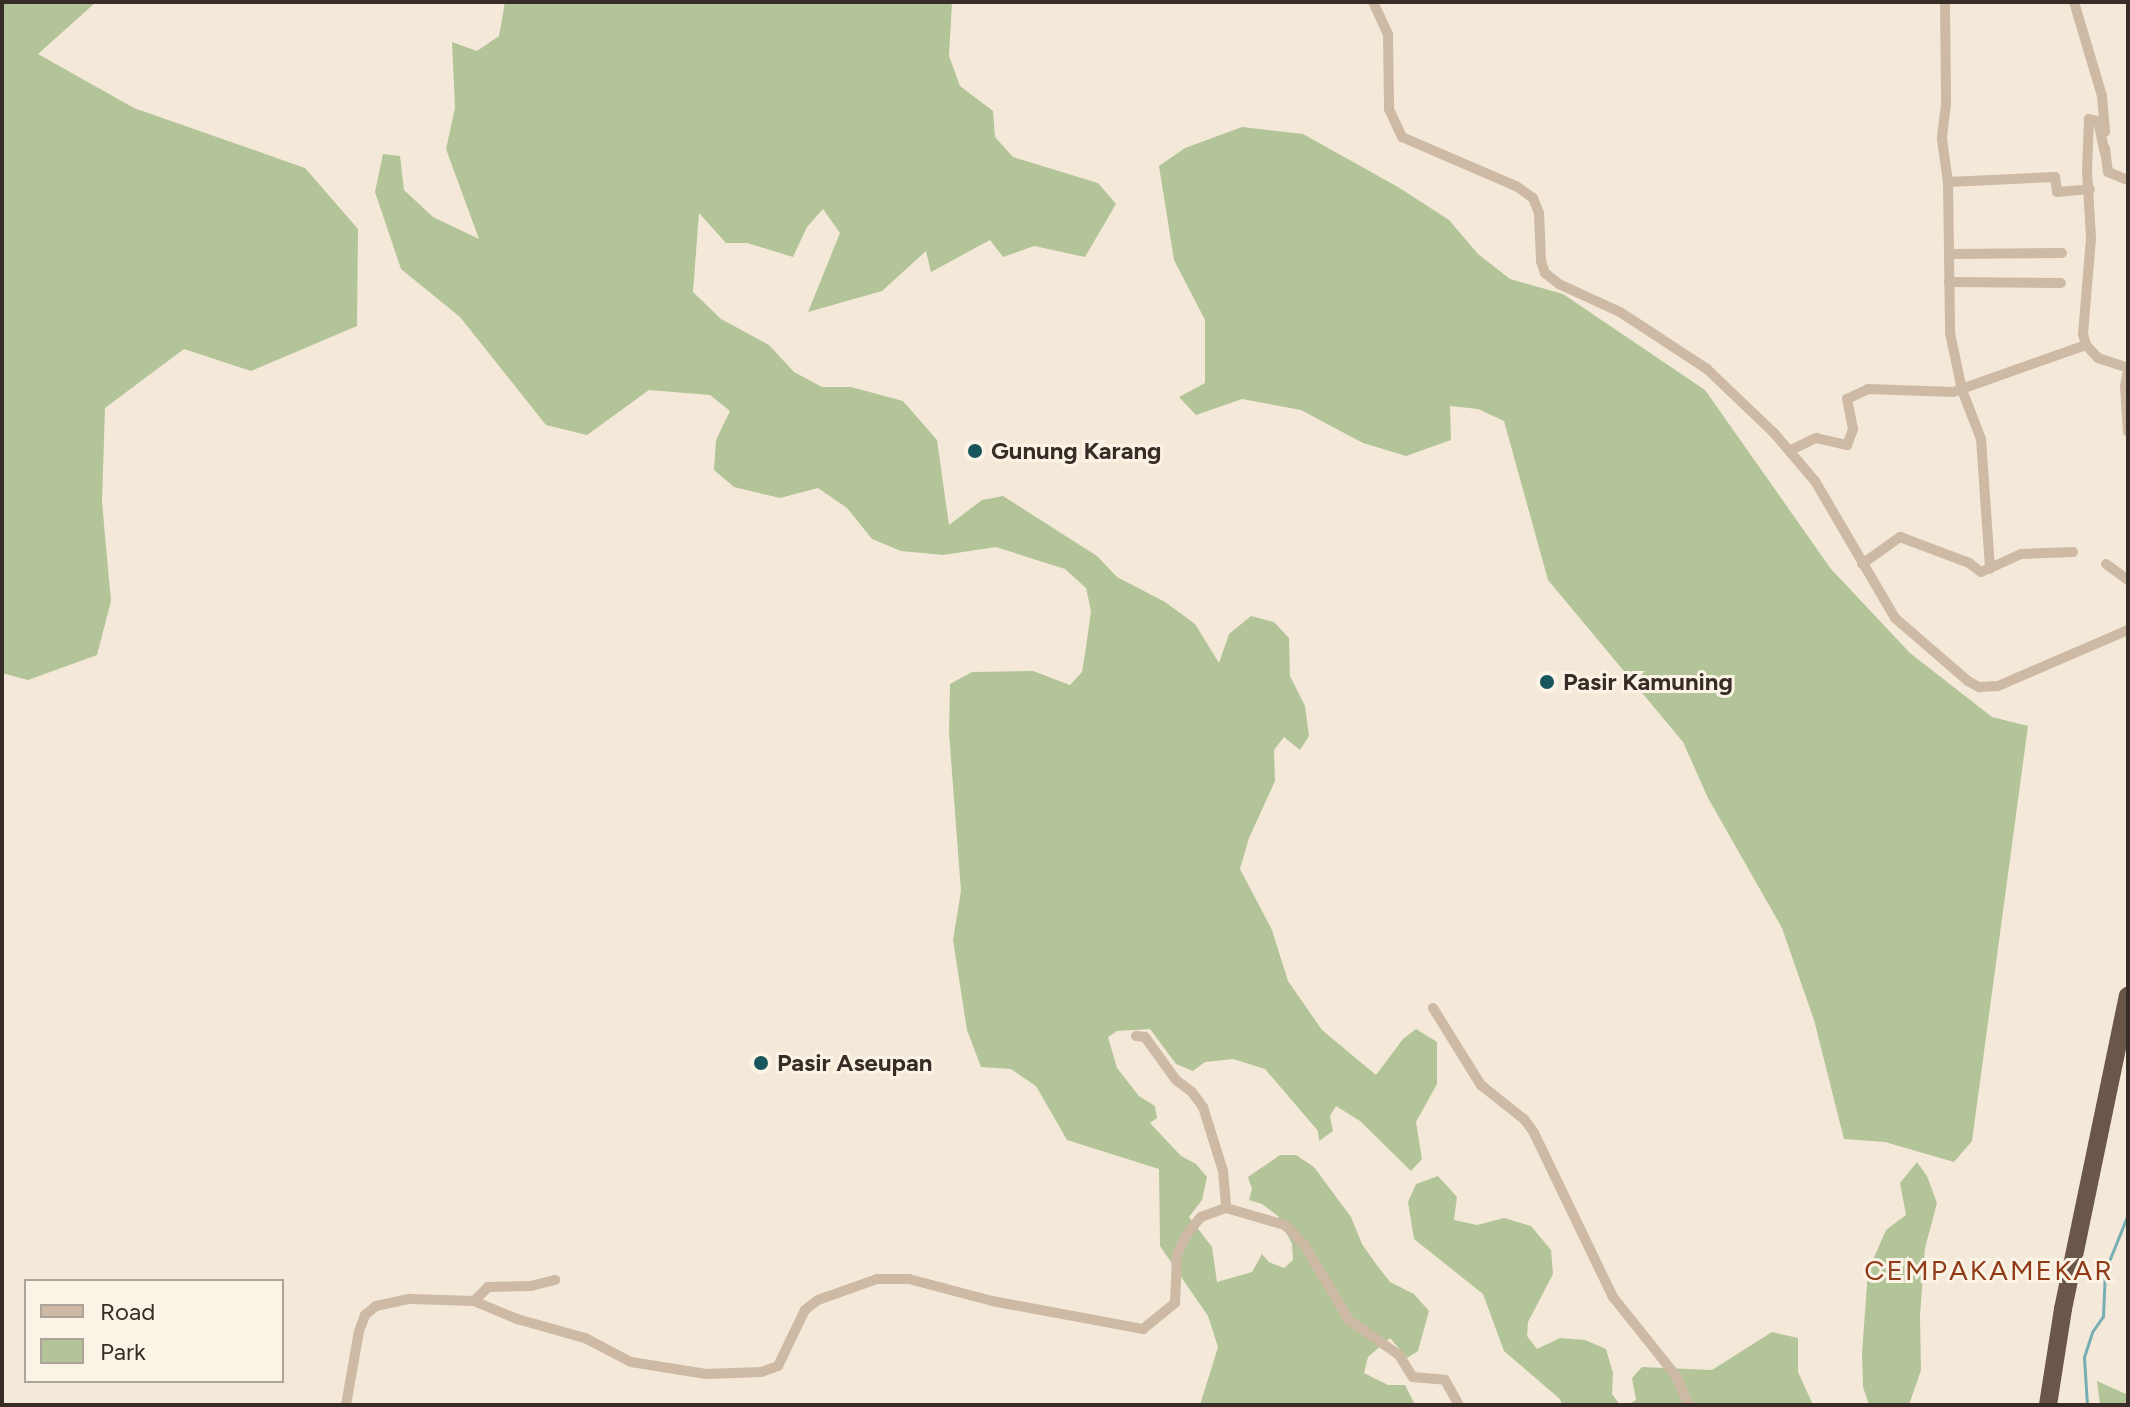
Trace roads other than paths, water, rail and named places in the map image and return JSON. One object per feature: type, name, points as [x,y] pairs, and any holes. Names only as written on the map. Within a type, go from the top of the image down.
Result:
[{"type":"highway","points":[[2048,1405],[2063,1309],[2128,996]]},
{"type":"street","points":[[1373,2],[1388,34],[1389,109],[1402,137],[1525,192],[1538,207],[1541,261],[1545,273],[1559,284],[1620,312],[1707,369],[1791,450],[1815,481],[1895,618],[1979,687],[1998,686],[2128,630]]},
{"type":"street","points":[[1945,2],[1946,104],[1942,139],[1948,182],[1950,333],[1962,390],[1981,439],[1990,569]]},
{"type":"street","points":[[2074,2],[2102,96],[2105,154]]},
{"type":"street","points":[[2128,180],[2108,172],[2098,121],[2089,119],[2091,238],[2083,334],[2086,345],[2098,358],[2128,369],[2125,386],[2128,432]]},
{"type":"street","points":[[1948,182],[2055,177],[2057,192],[2090,189]]},
{"type":"street","points":[[1949,254],[2062,253]]},
{"type":"street","points":[[1949,282],[2061,283]]},
{"type":"street","points":[[1791,450],[1816,438],[1847,445],[1851,442],[1853,429],[1847,399],[1855,393],[1880,387],[1939,393],[1962,390],[2086,345]]},
{"type":"street","points":[[1862,564],[1900,537],[1969,563],[1979,571],[2034,551],[2073,552]]},
{"type":"street","points":[[2106,564],[2128,580]]},
{"type":"street","points":[[1433,1008],[1481,1085],[1525,1120],[1534,1133],[1613,1297],[1676,1376],[1689,1405]]},
{"type":"street","points":[[1136,1036],[1145,1037],[1176,1080],[1192,1092],[1203,1107],[1223,1171],[1226,1208]]},
{"type":"street","points":[[346,1405],[359,1331],[370,1310],[410,1299],[474,1301],[517,1319],[585,1338],[631,1362],[706,1374],[761,1372],[778,1366],[797,1320],[805,1310],[818,1300],[877,1279],[909,1279],[992,1301],[1134,1330],[1167,1313],[1175,1303],[1177,1255],[1187,1234],[1201,1217],[1226,1208],[1285,1225],[1305,1246],[1349,1320],[1399,1355],[1409,1374],[1445,1380],[1459,1405]]},
{"type":"street","points":[[474,1301],[488,1287],[531,1286],[555,1280]]},
{"type":"waterway","points":[[2087,1405],[2084,1357],[2092,1332],[2103,1316],[2105,1271],[2128,1214]]},
{"type":"place","name":"Gunung Karang","points":[[975,451]]},
{"type":"place","name":"Pasir Kamuning","points":[[1547,682]]},
{"type":"place","name":"Pasir Aseupan","points":[[761,1063]]},
{"type":"district","name":"CEMPAKAMEKAR","points":[[1989,1270]]}]
